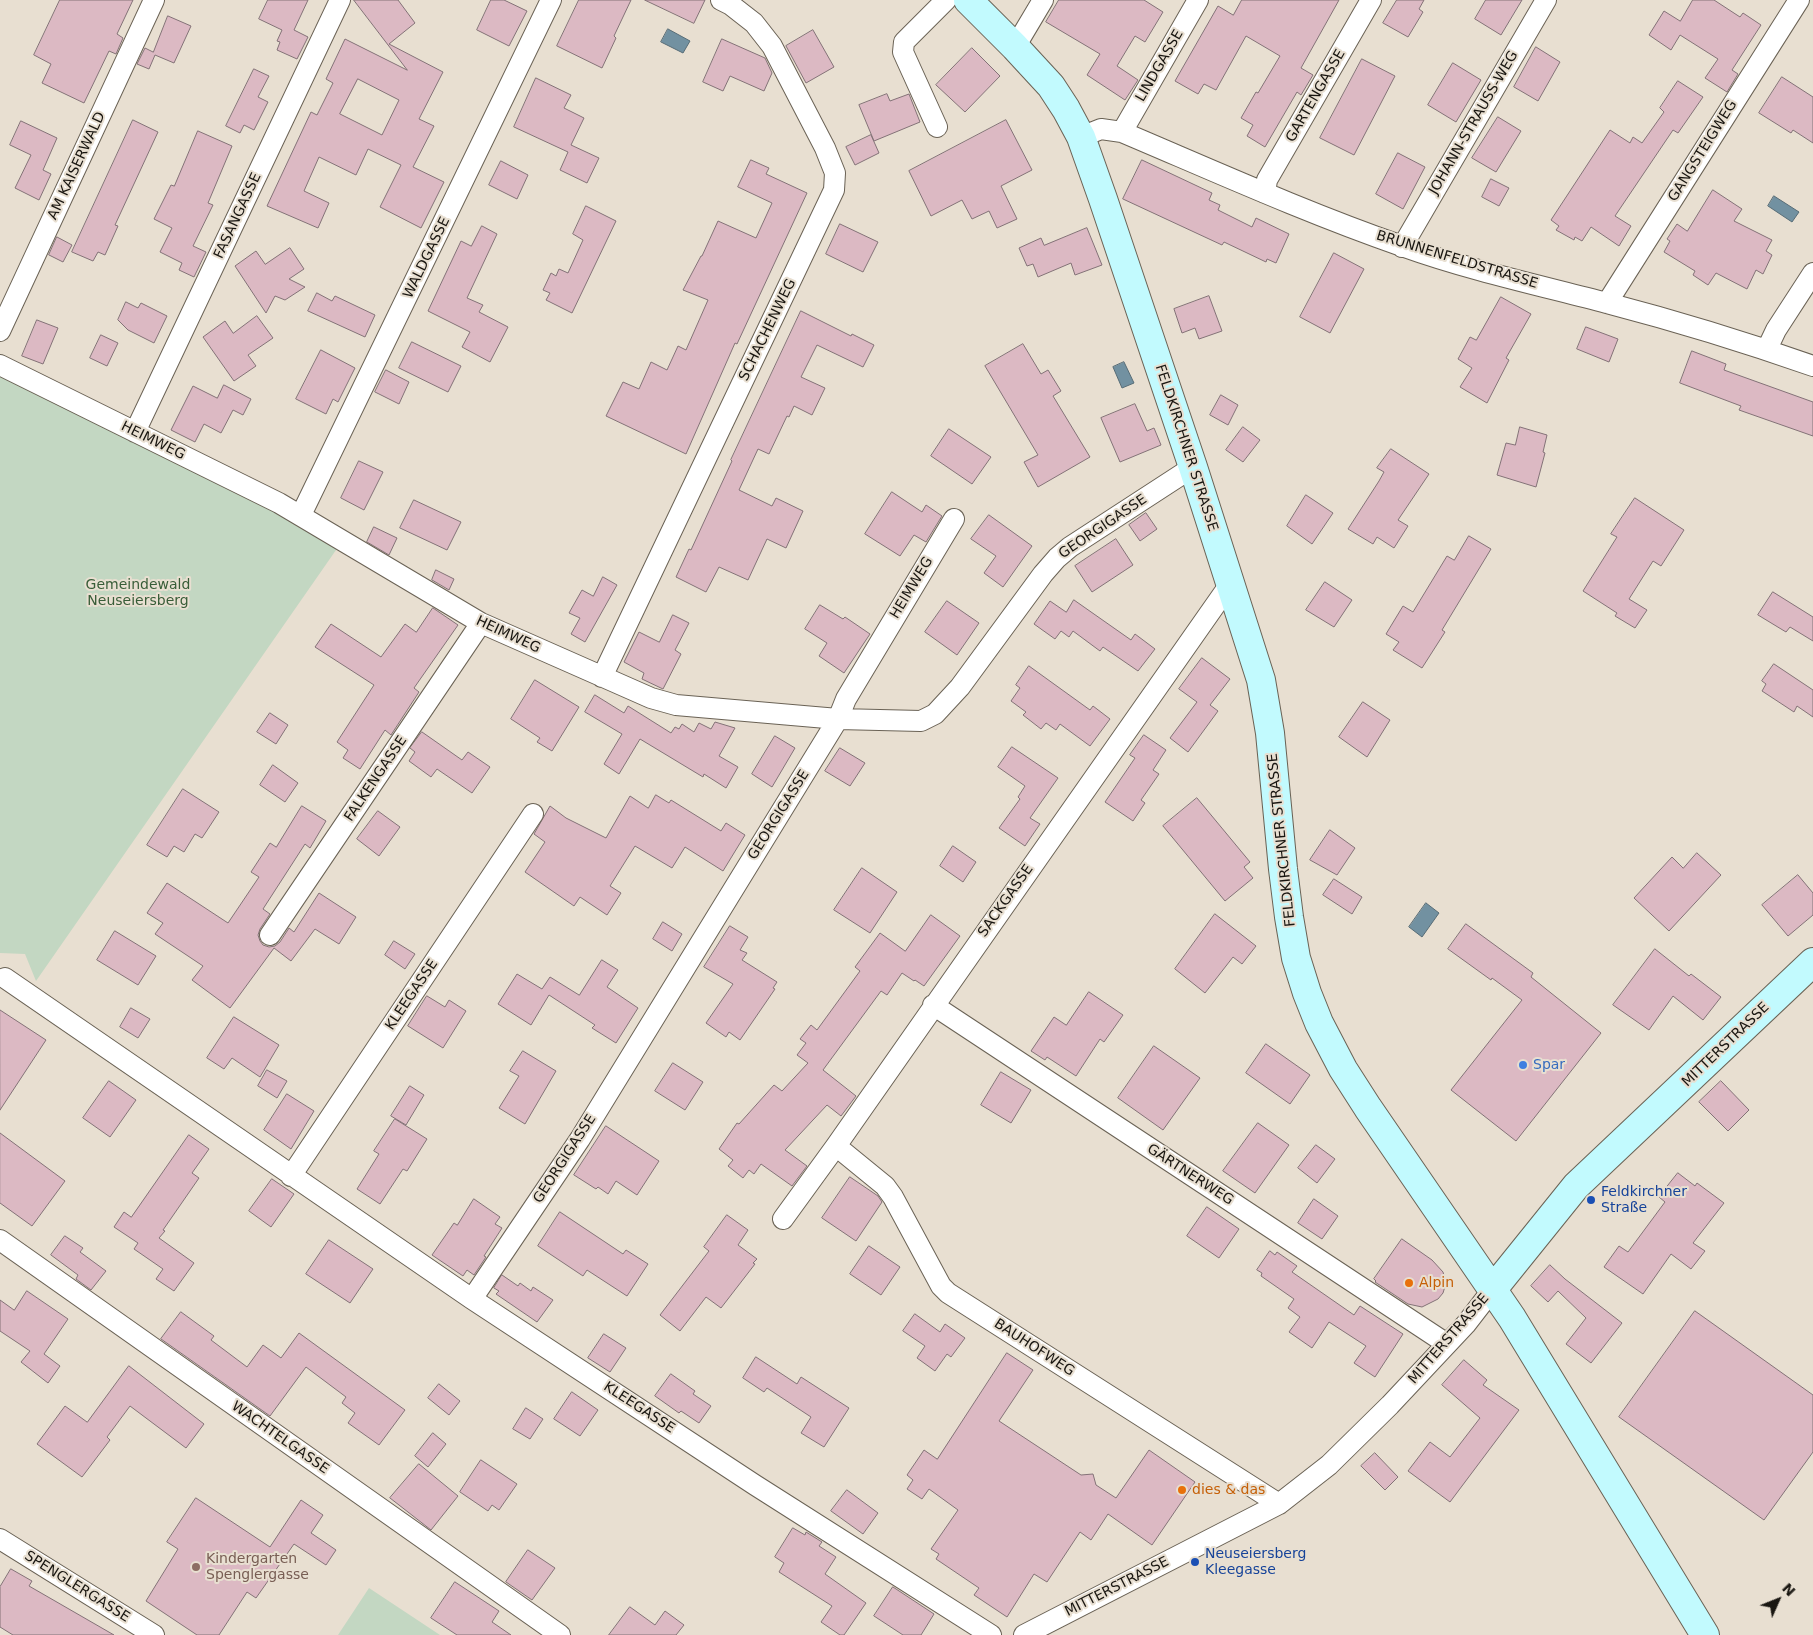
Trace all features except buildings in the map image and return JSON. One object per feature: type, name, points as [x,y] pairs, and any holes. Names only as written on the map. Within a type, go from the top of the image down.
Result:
[{"type":"street","name":"AM KAISERWALD","points":[[0,331],[154,0]]},
{"type":"street","name":"FASANGASSE","points":[[135,432],[340,0]]},
{"type":"street","name":"WALDGASSE","points":[[301,515],[551,0]]},
{"type":"street","name":"SCHACHENWEG","points":[[602,677],[822,219],[834,190],[835,173],[825,148],[772,46],[754,23],[732,5],[720,0]]},
{"type":"street","points":[[937,127],[903,52],[904,42],[946,0]]},
{"type":"street","name":"FELDKIRCHNER STRASSE","points":[[968,0],[1051,86],[1081,137],[1193,467],[1261,680],[1270,733],[1283,869],[1296,958],[1307,993],[1323,1030],[1368,1108],[1493,1289],[1705,1635]]},
{"type":"street","points":[[1015,47],[1043,0]]},
{"type":"street","name":"LINDGASSE","points":[[1122,132],[1198,0]]},
{"type":"street","name":"GARTENGASSE","points":[[1265,193],[1267,180],[1371,0]]},
{"type":"street","name":"JOHANN-STRAUSS-WEG","points":[[1402,246],[1546,0]]},
{"type":"street","name":"GANGSTEIGWEG","points":[[1607,303],[1798,0]]},
{"type":"street","name":"BRUNNENFELDSTRASSE","points":[[1081,137],[1100,130],[1122,132],[1265,193],[1402,246],[1486,272],[1607,303],[1767,349],[1813,366]]},
{"type":"street","points":[[1767,349],[1776,330],[1813,273]]},
{"type":"street","name":"HEIMWEG","points":[[0,365],[301,515],[481,623],[651,698],[676,705],[838,719],[846,699],[954,519]]},
{"type":"street","name":"GEORGIGASSE","points":[[472,1299],[580,1139],[838,719],[921,721],[935,714],[960,688],[1057,558],[1070,546],[1193,467]]},
{"type":"street","name":"SACKGASSE","points":[[783,1219],[1230,584]]},
{"type":"street","name":"FALKENGASSE","points":[[270,935],[481,623]]},
{"type":"street","name":"KLEEGASSE","points":[[291,1176],[533,814]]},
{"type":"street","name":"MITTERSTRASSE","points":[[1024,1635],[1279,1504],[1329,1465],[1448,1344],[1576,1186],[1813,962]]},
{"type":"street","name":"KLEEGASSE","points":[[4,978],[472,1299],[755,1485],[991,1635]]},
{"type":"street","name":"GÄRTNERWEG","points":[[933,1005],[1448,1344]]},
{"type":"street","name":"BAUHOFWEG","points":[[836,1146],[885,1186],[893,1197],[940,1286],[948,1294],[1279,1504]]},
{"type":"street","name":"WACHTELGASSE","points":[[0,1240],[560,1635]]},
{"type":"street","name":"SPENGLERGASSE","points":[[0,1539],[154,1635]]},
{"type":"green space","name":"Gemeindewald Neuseiersberg","points":[[0,368],[343,540],[36,981],[25,954],[0,953]]},
{"type":"green space","points":[[369,1588],[440,1635],[338,1635]]},
{"type":"water","points":[[668,29],[690,41],[683,53],[661,42]]},
{"type":"water","points":[[1774,196],[1799,212],[1792,222],[1768,206]]},
{"type":"water","points":[[1124,362],[1134,383],[1122,388],[1113,367]]},
{"type":"water","points":[[1426,903],[1439,913],[1422,937],[1409,927]]},
{"type":"place","name":"Spar","points":[[1523,1065]]},
{"type":"place","name":"Feldkirchner Straße","points":[[1591,1200]]},
{"type":"place","name":"Alpin","points":[[1409,1283]]},
{"type":"place","name":"dies & das","points":[[1182,1490]]},
{"type":"place","name":"Neuseiersberg Kleegasse","points":[[1195,1562]]},
{"type":"place","name":"Kindergarten Spenglergasse","points":[[196,1567]]}]
